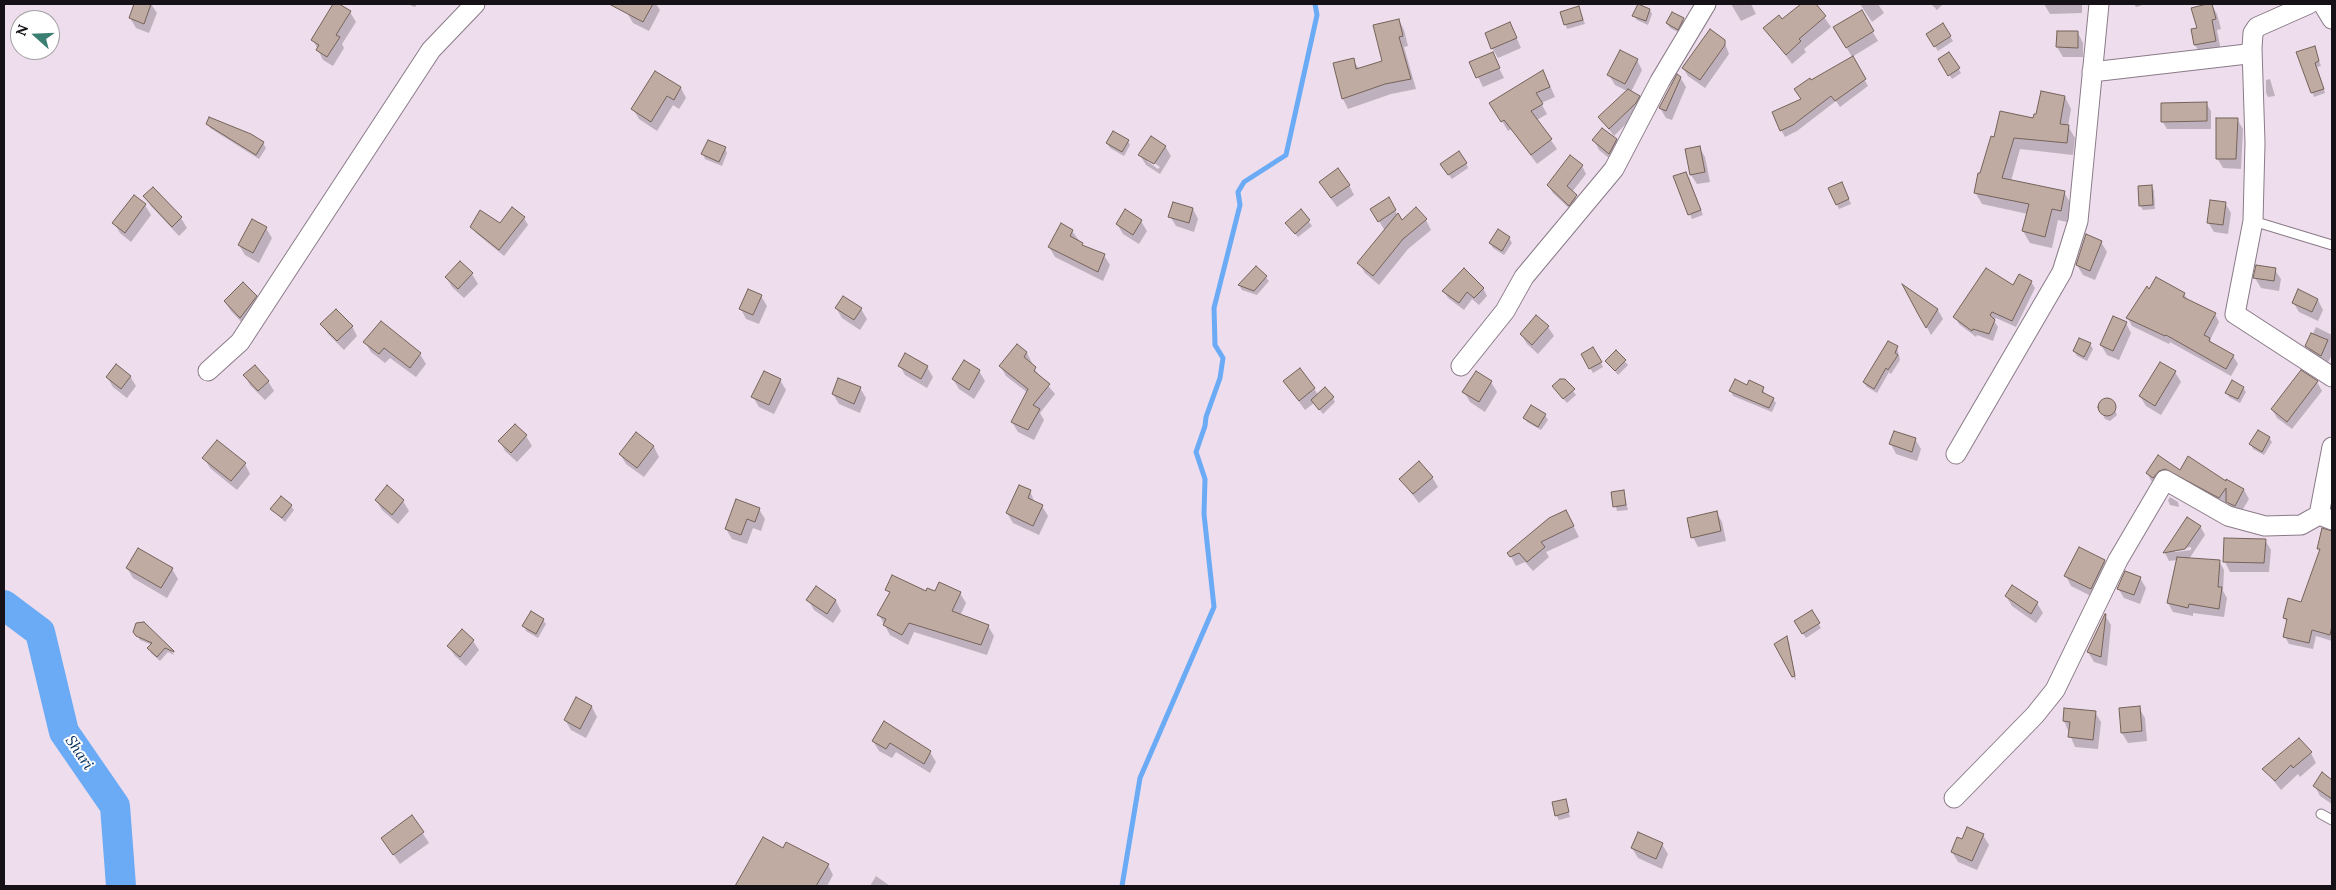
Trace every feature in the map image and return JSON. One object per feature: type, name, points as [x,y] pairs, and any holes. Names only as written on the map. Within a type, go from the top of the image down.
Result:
[{"type":"street","points":[[208,371],[240,342],[431,50],[475,4]]},
{"type":"street","points":[[1461,366],[1505,311],[1524,277],[1614,169],[1660,81],[1706,4]]},
{"type":"street","points":[[1956,454],[2062,272],[2078,221],[2099,4]]},
{"type":"street","points":[[2309,4],[2258,27],[2253,33],[2255,143],[2253,221],[2235,314],[2332,377]]},
{"type":"street","points":[[2323,4],[2332,19]]},
{"type":"street","points":[[2092,72],[2247,54],[2252,48]]},
{"type":"street","points":[[1954,798],[2035,715],[2054,690],[2118,560],[2165,480],[2228,516],[2265,526],[2302,525],[2326,518],[2332,447]]},
{"type":"lane","points":[[2253,221],[2332,245]]},
{"type":"lane","points":[[2321,814],[2332,820]]},
{"type":"building","points":[[134,4],[151,4],[144,24],[129,18]]},
{"type":"building","points":[[333,4],[339,4],[351,11],[336,35],[340,37],[327,57],[316,50],[319,45],[311,40]]},
{"type":"building","points":[[609,4],[653,4],[643,22]]},
{"type":"building","points":[[1638,4],[1650,9],[1646,21],[1632,16]]},
{"type":"building","points":[[1801,4],[1816,4],[1826,16],[1799,39],[1801,41],[1786,55],[1763,28],[1779,15],[1782,19]]},
{"type":"building","points":[[2212,4],[2216,19],[2212,20],[2216,41],[2194,45],[2191,29],[2197,28],[2191,8]]},
{"type":"building","points":[[1579,6],[1583,20],[1564,25],[1560,12]]},
{"type":"building","points":[[1862,10],[1874,31],[1846,48],[1833,27]]},
{"type":"building","points":[[1672,12],[1684,18],[1678,30],[1666,23]]},
{"type":"building","points":[[1399,19],[1403,36],[1399,37],[1411,79],[1385,84],[1342,99],[1333,63],[1354,58],[1356,69],[1382,61],[1373,25]]},
{"type":"building","points":[[1510,22],[1517,38],[1491,49],[1485,33]]},
{"type":"building","points":[[1943,23],[1951,36],[1934,47],[1926,34]]},
{"type":"building","points":[[1710,29],[1725,40],[1725,45],[1700,80],[1682,68]]},
{"type":"building","points":[[2057,31],[2078,31],[2078,48],[2056,47]]},
{"type":"building","points":[[2315,46],[2319,61],[2315,63],[2324,89],[2311,93],[2296,52]]},
{"type":"building","points":[[1620,50],[1638,59],[1625,84],[1607,75]]},
{"type":"building","points":[[1493,52],[1500,68],[1476,78],[1469,62]]},
{"type":"building","points":[[1949,52],[1960,68],[1948,76],[1938,59]]},
{"type":"building","points":[[1853,56],[1866,79],[1835,101],[1831,96],[1793,125],[1780,131],[1772,112],[1801,99],[1794,89],[1810,78],[1811,80]]},
{"type":"building","points":[[1543,70],[1550,87],[1536,93],[1543,104],[1531,111],[1552,139],[1531,155],[1504,120],[1501,122],[1489,103]]},
{"type":"building","points":[[655,71],[681,87],[674,100],[667,96],[651,122],[631,109]]},
{"type":"building","points":[[1677,74],[1681,77],[1666,111],[1659,108]]},
{"type":"building","points":[[1628,89],[1640,96],[1636,103],[1609,129],[1598,117]]},
{"type":"building","points":[[2041,91],[2065,96],[2060,124],[2069,125],[2067,143],[2014,138],[2002,178],[2065,191],[2061,211],[2052,209],[2045,237],[2022,231],[2029,204],[1974,193],[1978,173],[1980,173],[1991,136],[1994,137],[2000,111],[2033,118],[2034,114],[2036,114]]},
{"type":"building","points":[[2207,102],[2207,121],[2161,122],[2161,103]]},
{"type":"building","points":[[209,117],[251,134],[264,142],[256,155],[206,124]]},
{"type":"building","points":[[2216,118],[2238,118],[2236,159],[2216,159]]},
{"type":"building","points":[[1602,128],[1617,139],[1609,154],[1592,140]]},
{"type":"building","points":[[1113,131],[1129,140],[1122,152],[1106,143]]},
{"type":"building","points":[[1151,136],[1166,146],[1154,164],[1138,155]]},
{"type":"building","points":[[708,140],[726,147],[719,162],[701,154]]},
{"type":"building","points":[[1700,146],[1705,172],[1690,175],[1685,149]]},
{"type":"building","points":[[1459,151],[1467,163],[1448,175],[1440,164]]},
{"type":"building","points":[[1570,155],[1583,165],[1567,186],[1577,195],[1569,206],[1547,185]]},
{"type":"building","points":[[1338,168],[1350,185],[1331,198],[1319,182]]},
{"type":"building","points":[[1686,172],[1701,210],[1688,215],[1673,176]]},
{"type":"building","points":[[1842,182],[1849,199],[1836,205],[1828,188]]},
{"type":"building","points":[[2152,185],[2153,205],[2139,206],[2138,186]]},
{"type":"building","points":[[153,187],[182,217],[172,227],[143,196]]},
{"type":"building","points":[[134,195],[146,204],[125,233],[112,223]]},
{"type":"building","points":[[1389,197],[1396,210],[1378,222],[1370,209]]},
{"type":"building","points":[[2210,200],[2226,202],[2223,225],[2207,223]]},
{"type":"building","points":[[1173,202],[1193,208],[1189,223],[1168,217]]},
{"type":"building","points":[[512,207],[525,217],[499,250],[470,227],[480,210],[500,223]]},
{"type":"building","points":[[1416,207],[1427,219],[1403,239],[1373,276],[1357,263],[1398,213],[1402,220]]},
{"type":"building","points":[[1125,209],[1142,220],[1133,235],[1116,224]]},
{"type":"building","points":[[1301,209],[1310,220],[1295,234],[1285,223]]},
{"type":"building","points":[[252,219],[267,227],[253,253],[238,245]]},
{"type":"building","points":[[1061,223],[1073,230],[1070,236],[1083,243],[1082,245],[1105,254],[1098,272],[1048,247]]},
{"type":"building","points":[[1498,229],[1510,237],[1502,251],[1489,243]]},
{"type":"building","points":[[2086,234],[2102,241],[2090,271],[2076,265]]},
{"type":"building","points":[[460,261],[473,273],[458,289],[445,277]]},
{"type":"building","points":[[2256,265],[2276,268],[2274,281],[2253,278]]},
{"type":"building","points":[[1256,266],[1267,276],[1254,291],[1238,285]]},
{"type":"building","points":[[1464,268],[1484,288],[1474,298],[1467,292],[1459,303],[1442,291]]},
{"type":"building","points":[[1986,268],[2013,285],[2019,274],[2032,281],[2012,321],[1992,312],[1990,315],[1995,320],[1989,334],[1973,329],[1972,331],[1953,317]]},
{"type":"building","points":[[2156,277],[2185,293],[2183,297],[2216,313],[2204,335],[2210,338],[2209,341],[2234,355],[2226,369],[2166,335],[2126,318],[2147,286],[2149,289]]},
{"type":"building","points":[[243,282],[257,296],[240,318],[224,301]]},
{"type":"building","points":[[1902,284],[1938,309],[1926,328],[1918,314]]},
{"type":"building","points":[[748,289],[762,295],[753,315],[739,309]]},
{"type":"building","points":[[2298,289],[2318,299],[2312,312],[2292,303]]},
{"type":"building","points":[[843,296],[862,308],[854,320],[835,308]]},
{"type":"building","points":[[336,309],[353,326],[337,341],[320,324]]},
{"type":"building","points":[[1536,315],[1549,326],[1532,345],[1520,334]]},
{"type":"building","points":[[2113,316],[2127,322],[2113,351],[2100,345]]},
{"type":"building","points":[[381,321],[421,353],[410,368],[384,348],[379,354],[363,342]]},
{"type":"building","points":[[2311,333],[2328,340],[2321,356],[2305,346]]},
{"type":"building","points":[[2079,338],[2091,343],[2084,357],[2073,351]]},
{"type":"building","points":[[1888,341],[1898,346],[1895,353],[1898,355],[1888,370],[1886,368],[1874,389],[1863,382]]},
{"type":"building","points":[[1017,344],[1027,352],[1024,357],[1036,367],[1034,371],[1050,384],[1033,405],[1040,409],[1028,430],[1011,422],[1028,389],[999,366]]},
{"type":"building","points":[[1593,347],[1602,362],[1589,369],[1581,354]]},
{"type":"building","points":[[1616,350],[1626,360],[1615,371],[1605,361]]},
{"type":"building","points":[[905,353],[928,366],[921,379],[898,366]]},
{"type":"building","points":[[964,360],[980,370],[969,390],[952,379]]},
{"type":"building","points":[[2160,362],[2176,371],[2155,406],[2139,396]]},
{"type":"building","points":[[116,364],[131,376],[121,389],[106,377]]},
{"type":"building","points":[[255,365],[269,381],[258,391],[243,375]]},
{"type":"building","points":[[1300,368],[1315,388],[1299,401],[1283,381]]},
{"type":"building","points":[[2301,370],[2318,381],[2287,422],[2271,409]]},
{"type":"building","points":[[764,371],[781,379],[769,405],[751,397]]},
{"type":"building","points":[[1476,371],[1492,381],[1479,402],[1462,392]]},
{"type":"building","points":[[838,378],[861,387],[854,404],[832,394]]},
{"type":"building","points":[[1560,379],[1565,379],[1575,389],[1563,399],[1552,386]]},
{"type":"building","points":[[1735,379],[1747,385],[1749,380],[1764,387],[1762,392],[1774,398],[1769,408],[1729,391]]},
{"type":"building","points":[[2232,380],[2244,387],[2238,399],[2225,393]]},
{"type":"building","points":[[1325,387],[1334,397],[1319,410],[1311,400]]},
{"type":"building","points":[[2107,398],[2113,401],[2116,407],[2113,413],[2107,416],[2101,413],[2098,407],[2101,401]]},
{"type":"building","points":[[1531,405],[1546,414],[1538,427],[1523,418]]},
{"type":"building","points":[[515,424],[527,435],[511,453],[498,441]]},
{"type":"building","points":[[2258,430],[2270,437],[2262,452],[2249,444]]},
{"type":"building","points":[[1894,431],[1916,438],[1912,452],[1889,444]]},
{"type":"building","points":[[636,432],[654,446],[637,468],[619,454]]},
{"type":"building","points":[[217,440],[246,463],[231,481],[202,458]]},
{"type":"building","points":[[2158,455],[2180,470],[2188,456],[2226,481],[2226,479],[2244,489],[2235,506],[2226,502],[2226,488],[2219,498],[2165,469],[2159,471],[2153,478],[2146,473]]},
{"type":"building","points":[[1419,461],[1433,477],[1413,494],[1399,479]]},
{"type":"building","points":[[387,485],[404,500],[392,515],[375,500]]},
{"type":"building","points":[[1019,485],[1031,490],[1028,498],[1043,505],[1033,526],[1006,513]]},
{"type":"building","points":[[1624,490],[1626,505],[1613,507],[1611,492]]},
{"type":"building","points":[[281,496],[292,505],[282,518],[270,509]]},
{"type":"building","points":[[736,499],[760,508],[755,522],[747,519],[741,535],[725,529]]},
{"type":"building","points":[[1566,510],[1574,526],[1541,542],[1545,547],[1527,562],[1519,553],[1510,557],[1507,553],[1549,518]]},
{"type":"building","points":[[1717,511],[1721,531],[1691,538],[1687,518]]},
{"type":"building","points":[[2187,517],[2201,526],[2185,549],[2163,553]]},
{"type":"building","points":[[2322,528],[2332,531],[2332,626],[2330,635],[2312,630],[2309,643],[2283,637],[2287,619],[2283,618],[2288,598],[2301,602],[2320,549],[2317,549]]},
{"type":"building","points":[[2224,538],[2266,539],[2264,563],[2223,562]]},
{"type":"building","points":[[2079,547],[2105,560],[2091,589],[2064,576]]},
{"type":"building","points":[[138,548],[173,568],[161,588],[126,568]]},
{"type":"building","points":[[2177,557],[2220,560],[2218,587],[2222,587],[2219,609],[2189,604],[2188,608],[2167,603]]},
{"type":"building","points":[[2125,571],[2141,577],[2134,595],[2117,589]]},
{"type":"building","points":[[892,575],[926,591],[927,588],[935,591],[939,582],[961,592],[952,611],[989,625],[981,645],[909,623],[902,635],[883,625],[886,619],[877,615],[890,592],[885,590]]},
{"type":"building","points":[[2012,585],[2038,602],[2031,614],[2005,596]]},
{"type":"building","points":[[816,586],[836,600],[827,614],[806,600]]},
{"type":"building","points":[[1812,610],[1820,623],[1802,634],[1794,621]]},
{"type":"building","points":[[531,611],[544,619],[536,634],[522,626]]},
{"type":"building","points":[[2106,614],[2101,657],[2087,652]]},
{"type":"building","points":[[144,622],[174,652],[165,648],[157,657],[147,648],[152,643],[136,636],[133,632],[136,623]]},
{"type":"building","points":[[462,629],[474,640],[460,657],[447,646]]},
{"type":"building","points":[[1787,636],[1795,676],[1792,677],[1774,644]]},
{"type":"building","points":[[576,697],[592,706],[580,729],[564,720]]},
{"type":"building","points":[[2140,706],[2142,731],[2121,733],[2119,708]]},
{"type":"building","points":[[2064,708],[2096,711],[2093,740],[2068,737],[2070,722],[2063,721]]},
{"type":"building","points":[[884,721],[931,751],[924,764],[890,743],[886,749],[872,741]]},
{"type":"building","points":[[2299,738],[2312,752],[2293,768],[2291,765],[2275,781],[2262,769]]},
{"type":"building","points":[[2322,772],[2332,780],[2332,799],[2313,786]]},
{"type":"building","points":[[1566,799],[1569,812],[1555,816],[1552,802]]},
{"type":"building","points":[[412,815],[424,832],[393,855],[381,838]]},
{"type":"building","points":[[1967,827],[1984,834],[1972,861],[1951,852],[1957,837],[1962,839]]},
{"type":"building","points":[[1638,832],[1663,843],[1656,859],[1631,848]]},
{"type":"building","points":[[763,837],[783,848],[786,842],[829,864],[816,886],[735,886]]},
{"type":"waterway","points":[[1122,886],[1140,778],[1214,607],[1204,514],[1205,479],[1196,452],[1220,378],[1223,358],[1215,345],[1214,308],[1240,205],[1238,192],[1244,182],[1286,155],[1317,15],[1315,4]]},
{"type":"waterway","name":"Shari","points":[[4,605],[40,632],[64,732],[115,806],[121,886]]}]
